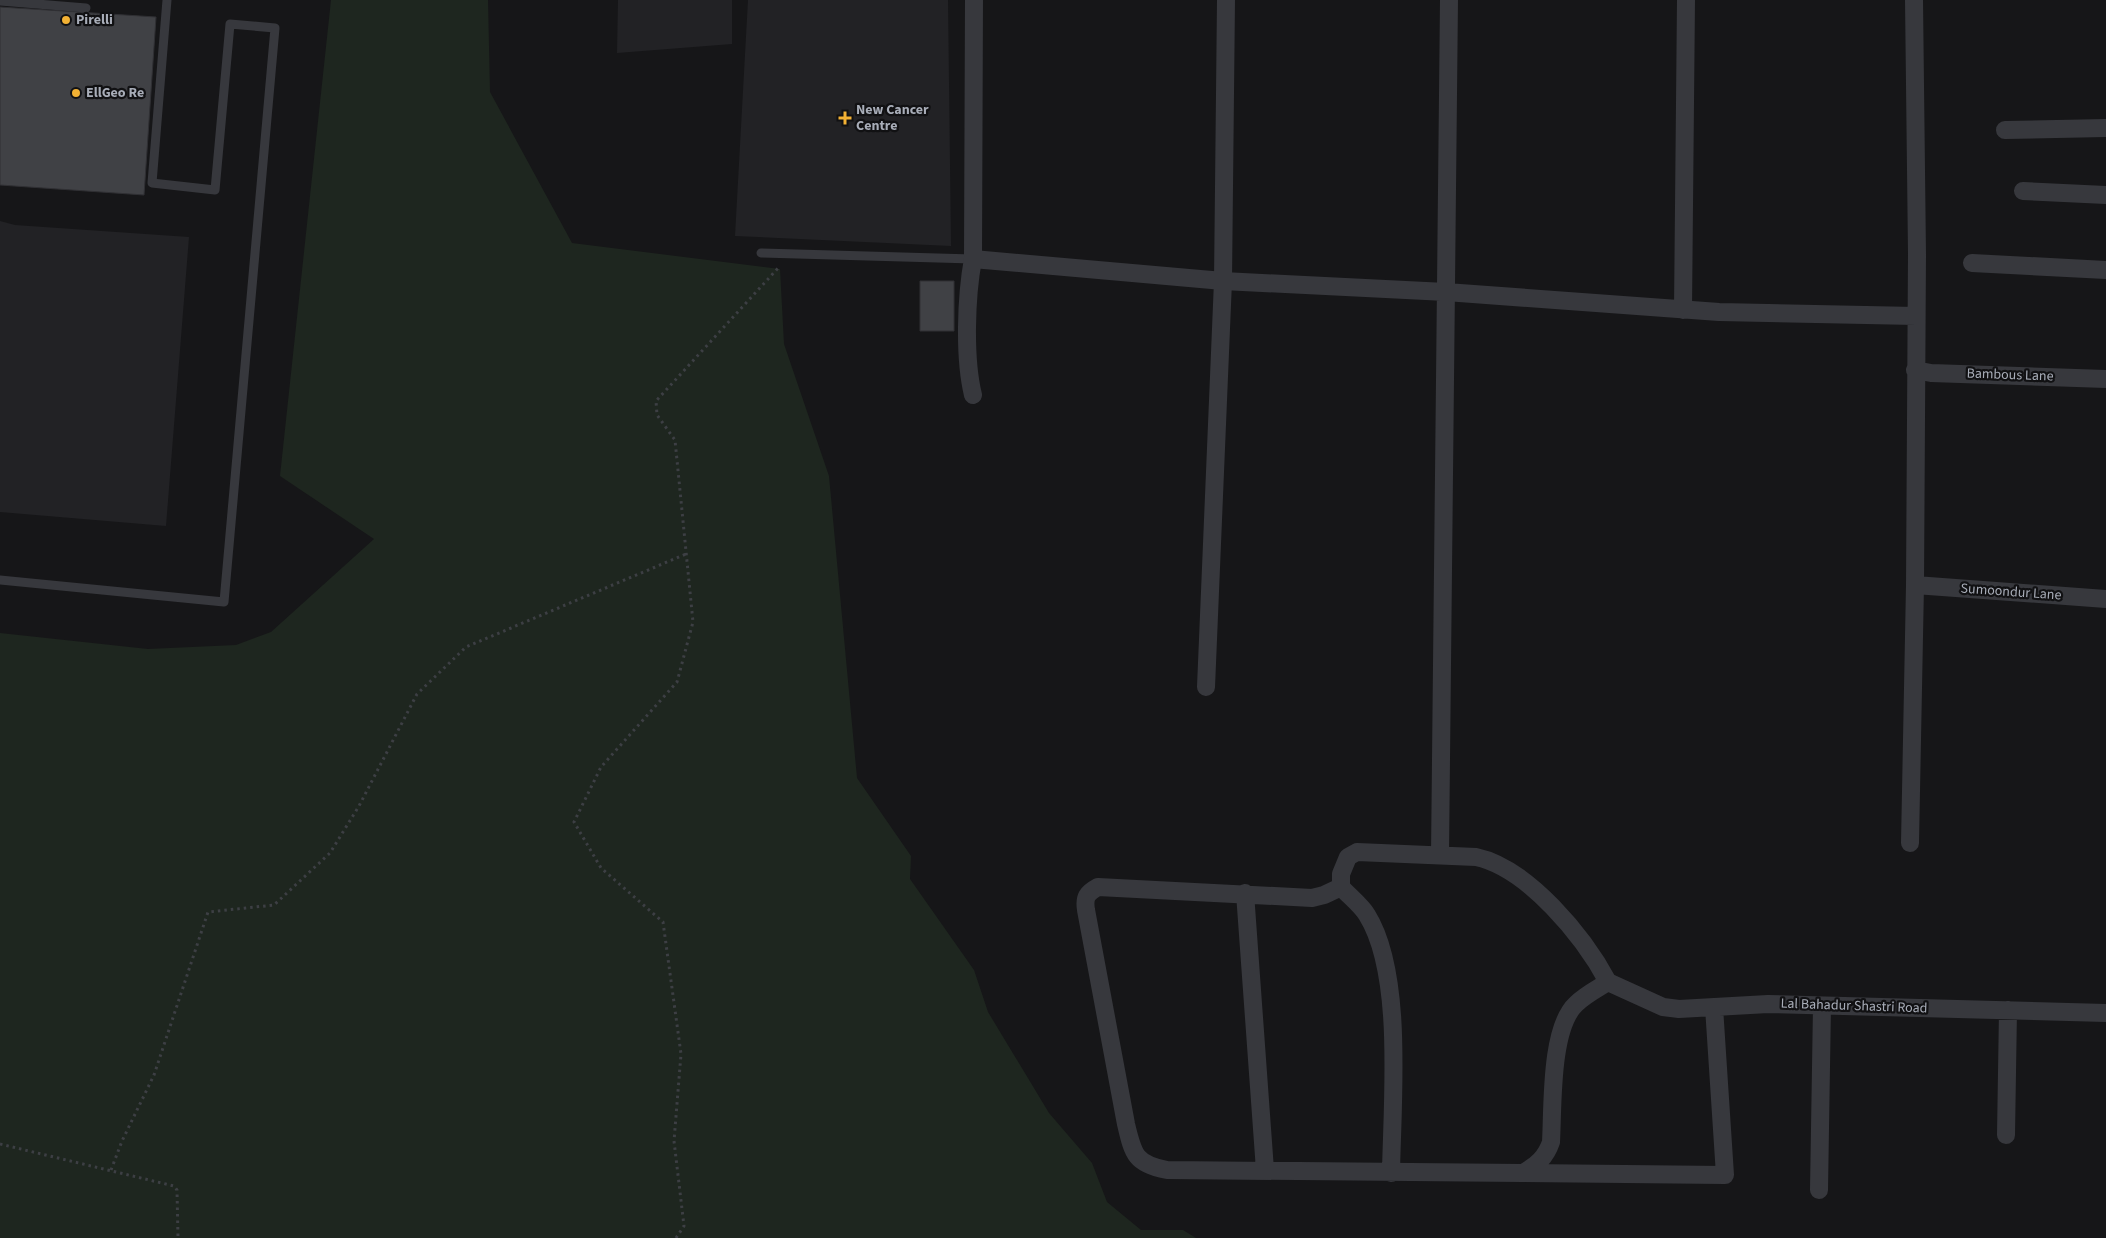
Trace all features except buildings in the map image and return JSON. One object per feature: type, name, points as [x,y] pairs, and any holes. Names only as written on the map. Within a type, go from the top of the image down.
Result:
[{"type":"street","points":[[973,395],[968,376],[968,357],[969,282],[973,259],[974,0]]},
{"type":"street","points":[[1206,687],[1223,281],[1226,0]]},
{"type":"street","points":[[1440,855],[1449,0]]},
{"type":"street","points":[[1683,310],[1686,0]]},
{"type":"street","points":[[1910,843],[1916,586],[1914,0]]},
{"type":"street","points":[[2005,130],[2106,128]]},
{"type":"street","points":[[2022,191],[2106,195]]},
{"type":"street","points":[[973,259],[1223,281],[1446,292],[1683,310],[1916,316]]},
{"type":"street","points":[[1972,262],[2106,270]]},
{"type":"street","name":"Bambous Lane","points":[[1915,370],[2106,379]]},
{"type":"street","name":"Sumoondur Lane","points":[[1916,586],[2106,600]]},
{"type":"street","points":[[1341,887],[1344,863],[1348,857],[1357,852],[1476,857],[1493,861],[1537,891],[1594,956],[1608,982],[1575,1004],[1563,1022],[1558,1043],[1551,1142],[1548,1152],[1537,1165],[1523,1173]]},
{"type":"street","points":[[1341,887],[1312,898],[1245,892],[1098,887],[1089,892],[1085,899],[1126,1124],[1137,1157],[1148,1166],[1167,1170],[1725,1175],[1714,1007]]},
{"type":"street","points":[[1341,887],[1367,915],[1384,957],[1392,1007],[1391,1173]]},
{"type":"street","points":[[1245,892],[1265,1170]]},
{"type":"street","name":"Lal Bahadur Shastri Road","points":[[1608,982],[1663,1008],[1768,1004],[2106,1013]]},
{"type":"street","points":[[1819,1190],[1822,1006]]},
{"type":"street","points":[[2006,1135],[2008,1010]]},
{"type":"lane","points":[[0,580],[224,602],[275,28],[230,24],[215,190],[152,183],[167,0]]},
{"type":"lane","points":[[0,1],[86,8]]},
{"type":"lane","points":[[761,253],[973,259]]},
{"type":"path","points":[[676,1238],[684,1226],[674,1141],[681,1054],[663,922],[601,868],[574,822],[601,767],[677,682],[693,622],[675,440],[657,415],[656,401],[791,254]]},
{"type":"path","points":[[112,1170],[122,1141],[154,1075],[208,912],[274,905],[330,853],[359,806],[417,694],[466,647],[686,554]]},
{"type":"path","points":[[0,1144],[174,1186],[177,1190],[178,1238]]},
{"type":"shaded area","points":[[331,0],[488,0],[490,92],[572,243],[780,269],[784,344],[829,476],[857,778],[911,856],[910,879],[974,970],[988,1012],[1049,1113],[1092,1163],[1107,1202],[1141,1230],[1183,1230],[1196,1238],[0,1238],[0,633],[148,649],[236,645],[271,632],[374,539],[280,476]]},
{"type":"shaded area","points":[[618,0],[732,0],[732,44],[617,53]]},
{"type":"shaded area","name":"New Cancer Centre","points":[[748,0],[948,0],[951,246],[735,236]]},
{"type":"shaded area","points":[[0,221],[15,225],[189,237],[166,526],[0,512]]},
{"type":"place","name":"Pirelli","points":[[66,20]]},
{"type":"place","name":"EllGeo Re","points":[[76,93]]},
{"type":"place","name":"New Cancer Centre","points":[[845,118]]}]
